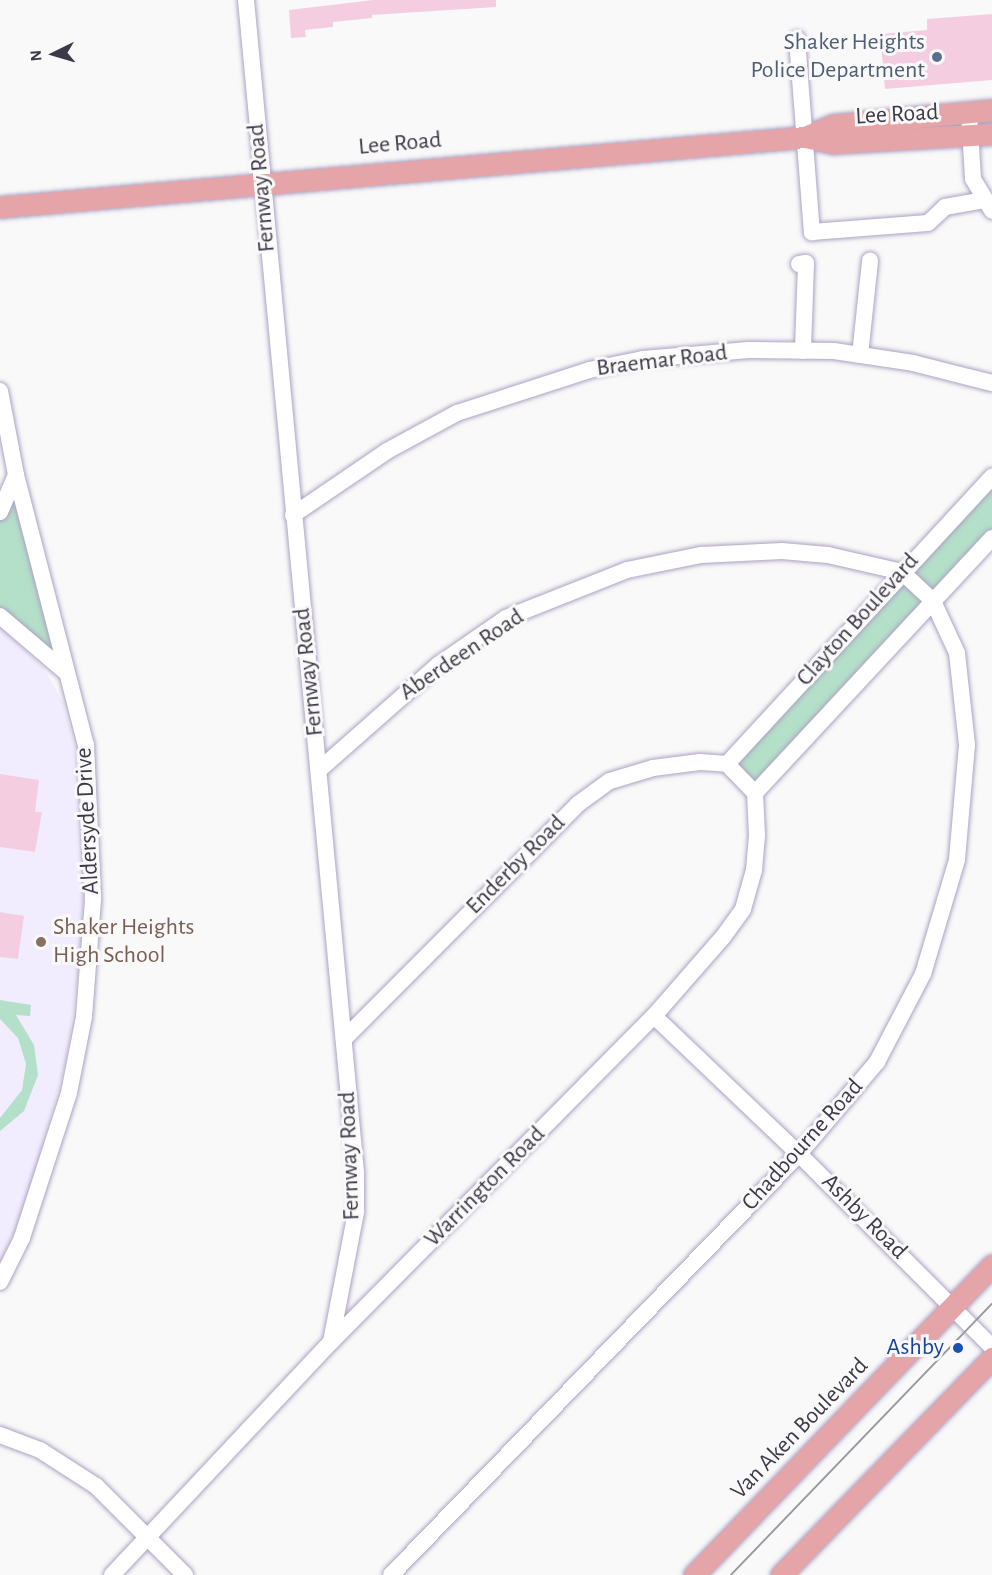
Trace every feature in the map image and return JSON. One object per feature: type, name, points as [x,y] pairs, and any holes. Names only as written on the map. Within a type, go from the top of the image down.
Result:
[{"type":"main road","name":"Lee Road","points":[[0,207],[805,137],[833,125],[992,111]]},
{"type":"main road","name":"Lee Road","points":[[805,137],[834,144],[992,134]]},
{"type":"main road","name":"Van Aken Boulevard","points":[[694,1575],[992,1265]]},
{"type":"main road","points":[[781,1575],[992,1359]]},
{"type":"street","name":"Fernway Road","points":[[246,0],[344,1039],[356,1212],[331,1342]]},
{"type":"street","points":[[797,39],[812,232],[928,223],[945,207],[987,196],[973,179],[969,113]]},
{"type":"street","points":[[860,355],[866,301],[874,261]]},
{"type":"street","points":[[799,264],[806,263],[803,351]]},
{"type":"street","name":"Braemar Road","points":[[293,515],[387,451],[457,413],[589,370],[643,359],[749,350],[803,351],[860,355],[913,363],[992,383]]},
{"type":"street","name":"Aldersyde Drive","points":[[0,391],[16,475],[86,745],[92,831],[93,900],[84,1017],[69,1093],[47,1169],[22,1239],[0,1282]]},
{"type":"street","points":[[0,512],[16,475]]},
{"type":"street","name":"Clayton Boulevard","points":[[727,764],[992,477]]},
{"type":"street","name":"Clayton Boulevard","points":[[755,793],[992,538]]},
{"type":"street","name":"Aberdeen Road","points":[[319,770],[438,665],[506,618],[627,570],[701,555],[782,551],[828,555],[902,572]]},
{"type":"street","points":[[902,572],[933,601]]},
{"type":"street","name":"Chadbourne Road","points":[[391,1575],[799,1154],[877,1062],[923,974],[957,860],[967,745],[957,653],[933,601]]},
{"type":"street","points":[[0,616],[67,673]]},
{"type":"street","name":"Enderby Road","points":[[344,1039],[578,804],[610,781],[653,768],[700,762],[727,764]]},
{"type":"street","points":[[727,764],[755,793]]},
{"type":"street","name":"Warrington Road","points":[[111,1575],[331,1342],[654,1016],[743,909],[754,870],[755,793]]},
{"type":"street","name":"Ashby Road","points":[[654,1016],[799,1154],[954,1306],[992,1347]]},
{"type":"street","points":[[0,1435],[40,1450],[96,1486],[150,1536],[186,1575]]},
{"type":"shaded area","name":"Shaker Heights High School","points":[[0,627],[43,667],[63,702],[75,749],[84,866],[83,930],[67,1057],[26,1204],[0,1263]]},
{"type":"green space","points":[[16,475],[67,673],[0,616],[0,512]]},
{"type":"green space","points":[[992,477],[992,538],[755,793],[727,764]]},
{"type":"green space","points":[[0,1000],[31,1005],[30,1016],[16,1015],[34,1045],[38,1075],[24,1111],[0,1131],[0,1118],[22,1090],[26,1064],[18,1038],[0,1019]]},
{"type":"building","points":[[373,0],[496,0],[496,7],[372,15],[372,18],[333,22],[333,27],[305,30],[306,37],[291,38],[289,10]]},
{"type":"building","name":"Shaker Heights Police Department","points":[[992,14],[992,80],[885,89],[880,34],[927,30],[927,19]]},
{"type":"building","points":[[0,774],[39,780],[35,812],[42,812],[35,852],[0,847]]},
{"type":"building","points":[[0,912],[24,916],[18,959],[0,957]]},
{"type":"tram line","points":[[731,1575],[992,1304]]},
{"type":"place","name":"Shaker Heights Police Department","points":[[937,57]]},
{"type":"place","name":"Shaker Heights High School","points":[[41,942]]},
{"type":"place","name":"Ashby","points":[[958,1348]]}]
